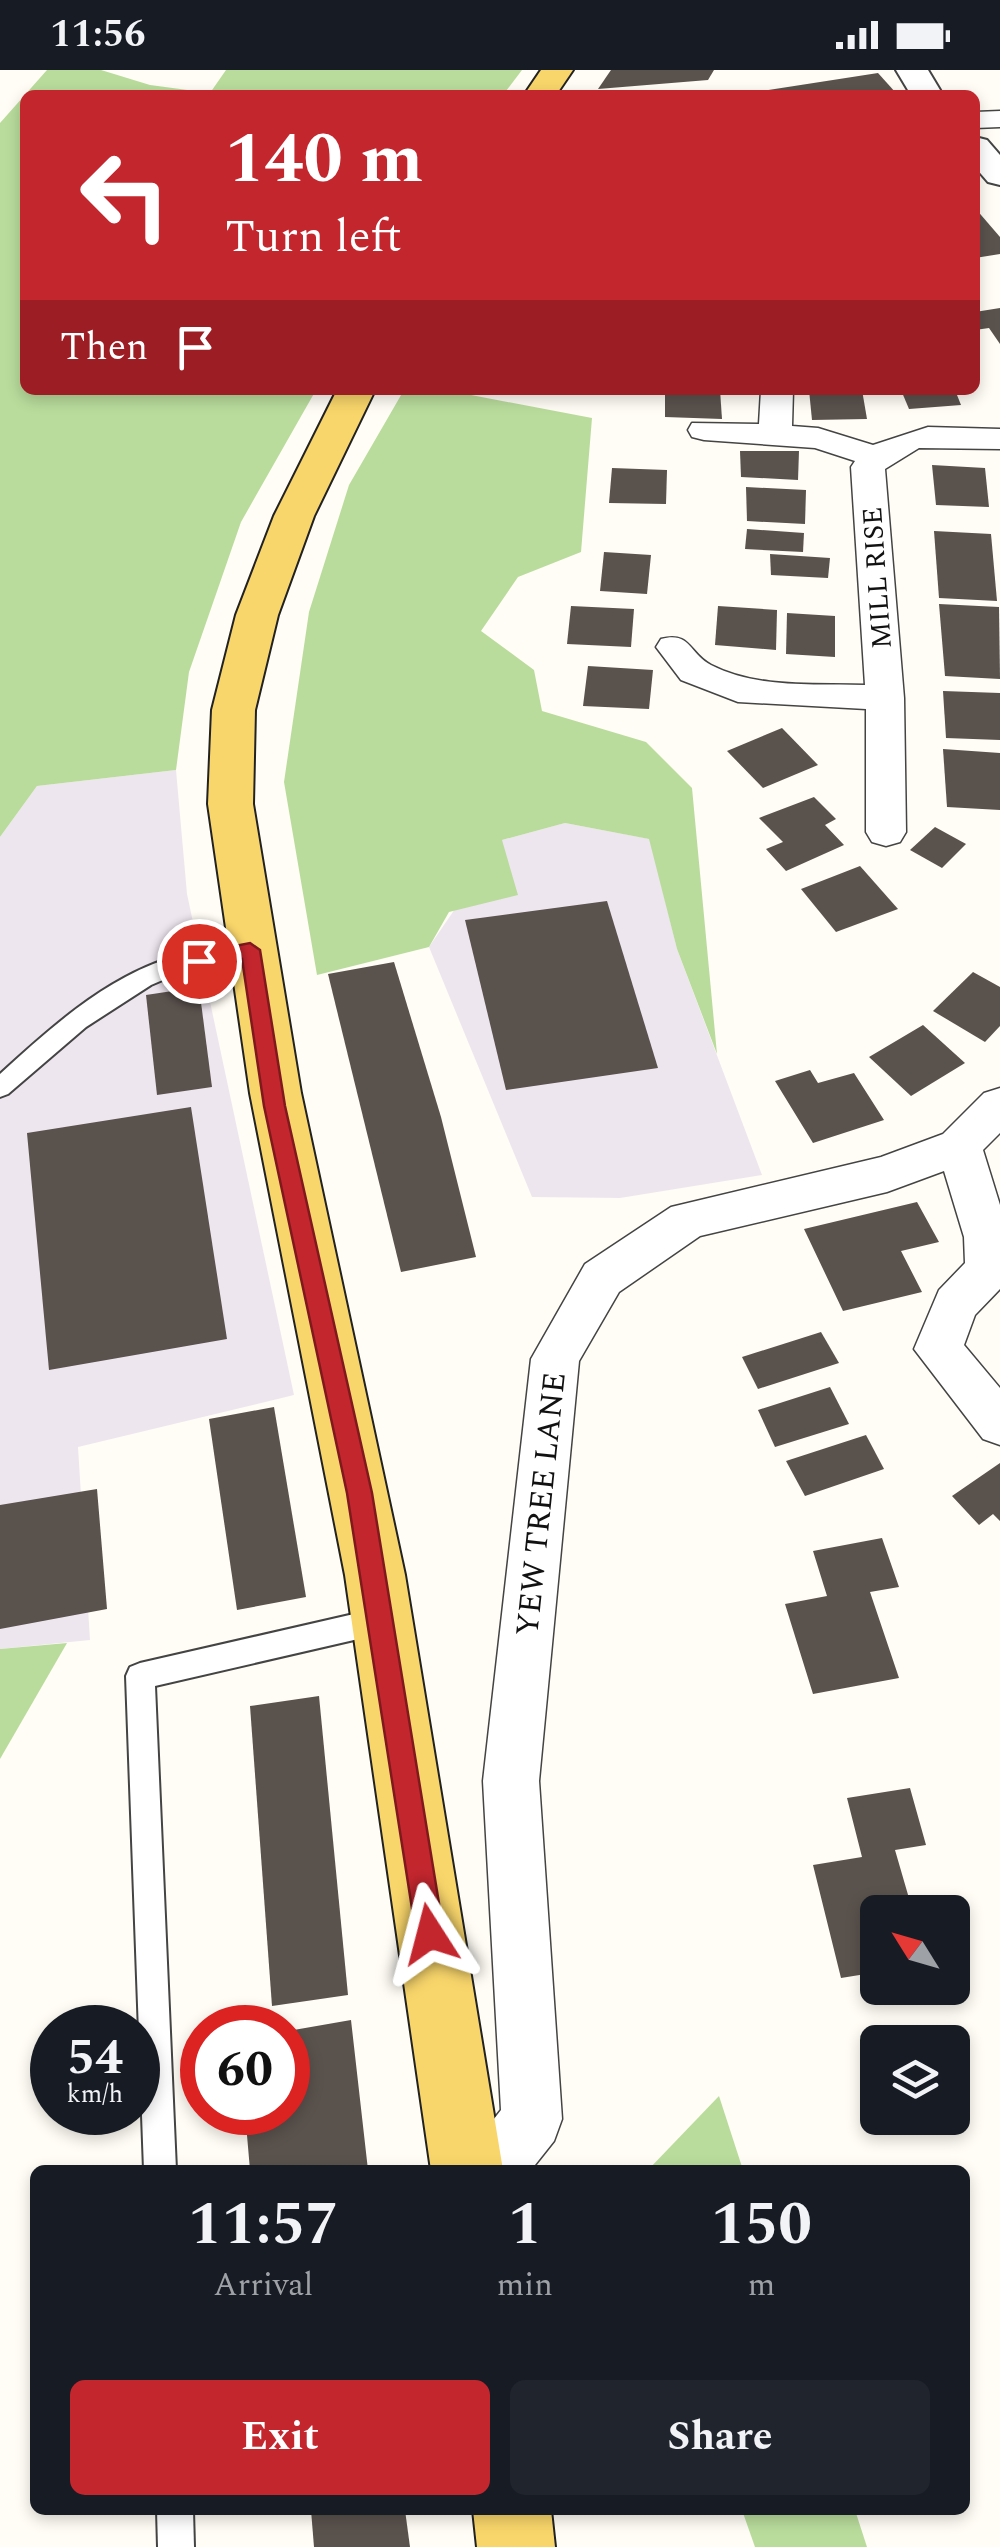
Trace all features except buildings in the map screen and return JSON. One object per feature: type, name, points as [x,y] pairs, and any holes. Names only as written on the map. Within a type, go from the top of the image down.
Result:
[{"type":"main road","points":[[353,395],[329,437],[276,566],[238,687],[229,750],[232,802],[275,1106],[360,1493],[466,2165]]},
{"type":"main road","points":[[513,2515],[516,2547]]},
{"type":"street","points":[[980,153],[1000,174]]},
{"type":"street","points":[[775,432],[777,395]]},
{"type":"street","points":[[704,430],[818,438],[877,457],[904,438],[1000,440]]},
{"type":"street","name":"MILL RISE","points":[[877,457],[868,467],[885,698],[886,832]]},
{"type":"street","points":[[674,647],[694,672],[751,693],[885,698]]},
{"type":"street","name":"YEW TREE LANE","points":[[497,2165],[532,2119],[511,1781],[555,1359],[602,1278],[686,1220],[887,1174],[959,1146],[1000,1105]]},
{"type":"street","points":[[959,1146],[987,1236],[988,1269],[956,1304],[938,1349],[1000,1424]]},
{"type":"lane","points":[[0,1088],[38,1052],[167,968],[250,950]]},
{"type":"lane","points":[[160,2165],[140,1676],[380,1620]]},
{"type":"lane","points":[[175,2515],[176,2547]]},
{"type":"shaded area","points":[[176,770],[187,894],[294,1395],[78,1447],[90,1640],[0,1649],[0,837],[37,786]]},
{"type":"shaded area","points":[[565,823],[650,839],[677,949],[762,1175],[620,1198],[532,1197],[429,947],[502,840]]},
{"type":"green space","points":[[47,70],[101,70],[150,85],[188,90],[29,90]]},
{"type":"green space","points":[[226,70],[522,70],[507,90],[212,90]]},
{"type":"green space","points":[[20,100],[20,395],[313,395],[241,522],[189,672],[176,770],[37,786],[0,837],[0,123]]},
{"type":"green space","points":[[401,395],[471,395],[592,418],[581,552],[518,577],[481,631],[534,670],[542,711],[646,742],[692,788],[717,1054],[677,949],[649,839],[565,823],[502,840],[518,895],[449,912],[429,947],[317,975],[284,782],[309,612],[349,485]]},
{"type":"green space","points":[[67,1643],[0,1759],[0,1649]]},
{"type":"green space","points":[[719,2096],[741,2165],[653,2165]]},
{"type":"green space","points":[[744,2515],[857,2515],[867,2547],[755,2547]]},
{"type":"route","points":[[199,961],[250,950],[275,1106],[360,1493],[430,1934]]}]
